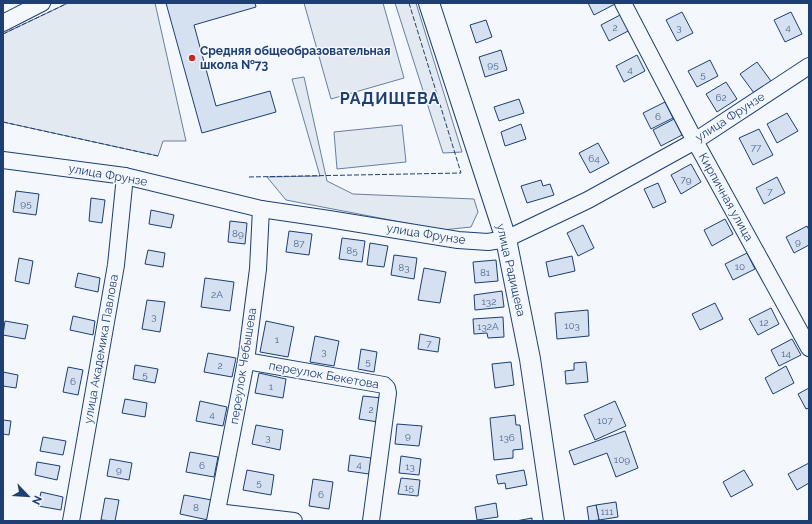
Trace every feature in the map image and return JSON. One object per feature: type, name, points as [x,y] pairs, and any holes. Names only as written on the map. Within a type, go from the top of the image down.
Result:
[{"type":"main road","name":"улица Радищева","points":[[429,3],[506,239],[530,359],[554,521]]},
{"type":"street","points":[[4,19],[42,3]]},
{"type":"street","name":"Кирпичная улица","points":[[623,3],[695,141],[809,348]]},
{"type":"street","name":"улица Фрунзе","points":[[3,160],[125,176],[261,209],[329,218],[458,240],[488,242],[506,239],[588,200],[695,141],[809,66]]},
{"type":"street","name":"улица Академика Павлова","points":[[71,521],[116,265],[125,176]]},
{"type":"street","name":"переулок Чебышева","points":[[216,517],[246,361],[258,269],[261,209]]},
{"type":"street","name":"переулок Бекетова","points":[[246,361],[384,384],[388,393],[371,521]]},
{"type":"street","points":[[216,517],[294,521]]},
{"type":"shaded area","points":[[68,3],[155,3],[186,141],[163,141],[158,156],[3,122],[3,34]]},
{"type":"shaded area","points":[[304,3],[383,3],[404,78],[331,99]]},
{"type":"shaded area","points":[[395,3],[416,3],[462,152],[443,153]]},
{"type":"shaded area","points":[[304,77],[327,181],[353,194],[474,199],[478,212],[471,227],[442,230],[286,200],[267,177],[320,176],[292,79]]},
{"type":"shaded area","points":[[402,125],[406,162],[337,169],[334,132]]},
{"type":"building","name":"Средняя общеобразовательная школа №73","points":[[166,3],[255,3],[256,7],[194,25],[216,106],[270,91],[276,112],[202,133]]},
{"type":"building","points":[[588,3],[615,3],[615,4],[594,15]]},
{"type":"building","points":[[682,12],[693,33],[677,41],[666,20]]},
{"type":"building","points":[[791,12],[802,34],[785,42],[774,20]]},
{"type":"building","points":[[622,14],[630,30],[609,41],[601,25]]},
{"type":"building","points":[[486,20],[492,37],[476,43],[470,25]]},
{"type":"building","points":[[501,50],[507,70],[485,77],[479,57]]},
{"type":"building","points":[[637,55],[645,71],[624,82],[616,66]]},
{"type":"building","points":[[710,60],[718,76],[697,87],[688,71]]},
{"type":"building","points":[[757,62],[771,81],[754,93],[740,74]]},
{"type":"building","points":[[726,82],[737,99],[717,112],[706,94]]},
{"type":"building","points":[[519,99],[524,113],[499,121],[494,107]]},
{"type":"building","points":[[665,102],[673,118],[651,129],[643,113]]},
{"type":"building","points":[[787,113],[798,131],[777,143],[767,124]]},
{"type":"building","points":[[674,119],[682,135],[661,146],[653,130]]},
{"type":"building","points":[[521,124],[526,139],[505,146],[501,132]]},
{"type":"building","points":[[759,129],[773,155],[753,165],[739,138]]},
{"type":"building","points":[[598,143],[609,163],[590,173],[579,153]]},
{"type":"building","points":[[691,164],[701,182],[681,194],[671,175]]},
{"type":"building","points":[[777,177],[785,193],[764,204],[756,188]]},
{"type":"building","points":[[541,180],[543,186],[550,184],[554,195],[527,203],[521,186]]},
{"type":"building","points":[[658,183],[666,202],[653,208],[644,189]]},
{"type":"building","points":[[16,191],[39,194],[36,215],[13,212]]},
{"type":"building","points":[[91,198],[105,200],[102,223],[89,221]]},
{"type":"building","points":[[151,210],[174,215],[171,228],[149,224]]},
{"type":"building","points":[[725,219],[733,234],[712,246],[704,230]]},
{"type":"building","points":[[230,221],[247,223],[245,244],[228,242]]},
{"type":"building","points":[[583,225],[594,248],[578,256],[567,233]]},
{"type":"building","points":[[807,226],[809,230],[809,245],[794,253],[786,237]]},
{"type":"building","points":[[289,231],[312,234],[309,255],[286,252]]},
{"type":"building","points":[[342,238],[365,241],[362,262],[339,259]]},
{"type":"building","points":[[370,243],[388,246],[384,267],[367,265]]},
{"type":"building","points":[[148,250],[165,253],[163,267],[145,264]]},
{"type":"building","points":[[747,253],[755,269],[733,280],[725,264]]},
{"type":"building","points":[[394,255],[417,258],[414,279],[391,275]]},
{"type":"building","points":[[572,256],[575,271],[549,277],[546,262]]},
{"type":"building","points":[[19,258],[33,261],[29,284],[15,281]]},
{"type":"building","points":[[496,260],[498,281],[475,283],[473,262]]},
{"type":"building","points":[[424,268],[446,272],[440,303],[418,300]]},
{"type":"building","points":[[78,273],[100,278],[98,292],[75,287]]},
{"type":"building","points":[[205,278],[234,282],[230,311],[201,307]]},
{"type":"building","points":[[502,291],[504,307],[475,310],[474,295]]},
{"type":"building","points":[[147,300],[165,302],[160,332],[142,329]]},
{"type":"building","points":[[715,303],[723,319],[700,330],[692,314]]},
{"type":"building","points":[[771,308],[779,324],[758,335],[749,319]]},
{"type":"building","points":[[588,310],[589,336],[557,339],[555,313]]},
{"type":"building","points":[[73,316],[95,321],[93,335],[70,330]]},
{"type":"building","points":[[503,317],[504,337],[488,338],[487,333],[474,334],[473,319]]},
{"type":"building","points":[[5,321],[28,325],[25,339],[3,335]]},
{"type":"building","points":[[266,321],[294,327],[288,357],[260,352]]},
{"type":"building","points":[[420,334],[440,338],[438,352],[418,349]]},
{"type":"building","points":[[315,336],[339,341],[334,366],[310,362]]},
{"type":"building","points":[[792,339],[801,355],[779,366],[771,350]]},
{"type":"building","points":[[361,349],[377,352],[374,372],[358,369]]},
{"type":"building","points":[[208,353],[236,358],[232,377],[204,372]]},
{"type":"building","points":[[511,362],[514,385],[495,388],[492,364]]},
{"type":"building","points":[[586,362],[588,382],[566,384],[565,371],[574,370],[574,363]]},
{"type":"building","points":[[135,365],[158,369],[155,383],[133,379]]},
{"type":"building","points":[[786,366],[794,383],[773,394],[765,378]]},
{"type":"building","points":[[68,367],[83,370],[78,395],[63,392]]},
{"type":"building","points":[[3,372],[18,375],[16,388],[3,386]]},
{"type":"building","points":[[259,373],[286,379],[283,398],[255,393]]},
{"type":"building","points":[[809,388],[809,408],[806,409],[798,394]]},
{"type":"building","points":[[363,396],[382,398],[378,422],[359,419]]},
{"type":"building","points":[[125,399],[147,403],[145,417],[122,413]]},
{"type":"building","points":[[200,401],[227,407],[223,426],[196,421]]},
{"type":"building","points":[[615,401],[626,426],[595,440],[584,415]]},
{"type":"building","points":[[515,415],[516,425],[520,425],[523,449],[513,450],[513,458],[494,460],[490,418]]},
{"type":"building","points":[[3,420],[11,421],[9,435],[3,434]]},
{"type":"building","points":[[397,424],[422,426],[419,446],[395,444]]},
{"type":"building","points":[[256,425],[283,430],[280,450],[252,444]]},
{"type":"building","points":[[625,431],[638,468],[616,477],[607,453],[574,465],[569,451]]},
{"type":"building","points":[[43,437],[66,441],[63,455],[40,451]]},
{"type":"building","points":[[190,452],[218,457],[214,477],[186,472]]},
{"type":"building","points":[[350,455],[371,458],[369,474],[348,471]]},
{"type":"building","points":[[401,456],[421,459],[419,475],[399,473]]},
{"type":"building","points":[[110,459],[132,463],[129,480],[107,476]]},
{"type":"building","points":[[37,462],[60,466],[57,480],[35,475]]},
{"type":"building","points":[[809,463],[809,483],[797,490],[788,474]]},
{"type":"building","points":[[247,470],[274,475],[271,495],[243,490]]},
{"type":"building","points":[[524,470],[527,485],[506,489],[505,483],[498,484],[496,475]]},
{"type":"building","points":[[744,470],[753,485],[731,497],[723,482]]},
{"type":"building","points":[[401,478],[420,480],[418,496],[398,494]]},
{"type":"building","points":[[313,479],[333,482],[329,509],[309,506]]},
{"type":"building","points":[[41,492],[63,497],[61,510],[38,506]]},
{"type":"building","points":[[184,495],[212,500],[208,520],[180,514]]},
{"type":"building","points":[[105,498],[119,500],[115,521],[101,520]]},
{"type":"building","points":[[616,502],[618,517],[599,520],[596,505]]},
{"type":"building","points":[[496,503],[498,517],[477,520],[475,507]]},
{"type":"building","points":[[596,505],[599,520],[589,521],[587,507]]},
{"type":"building","points":[[532,518],[532,521],[516,521]]},
{"type":"fence","points":[[3,34],[68,3]]},
{"type":"fence","points":[[249,177],[461,173],[409,3]]},
{"type":"fence","points":[[3,122],[158,156]]},
{"type":"place","name":"Средняя общеобразовательная школа №73","points":[[192,58]]},
{"type":"district","name":"РАДИЩЕВА","points":[[390,98]]}]
